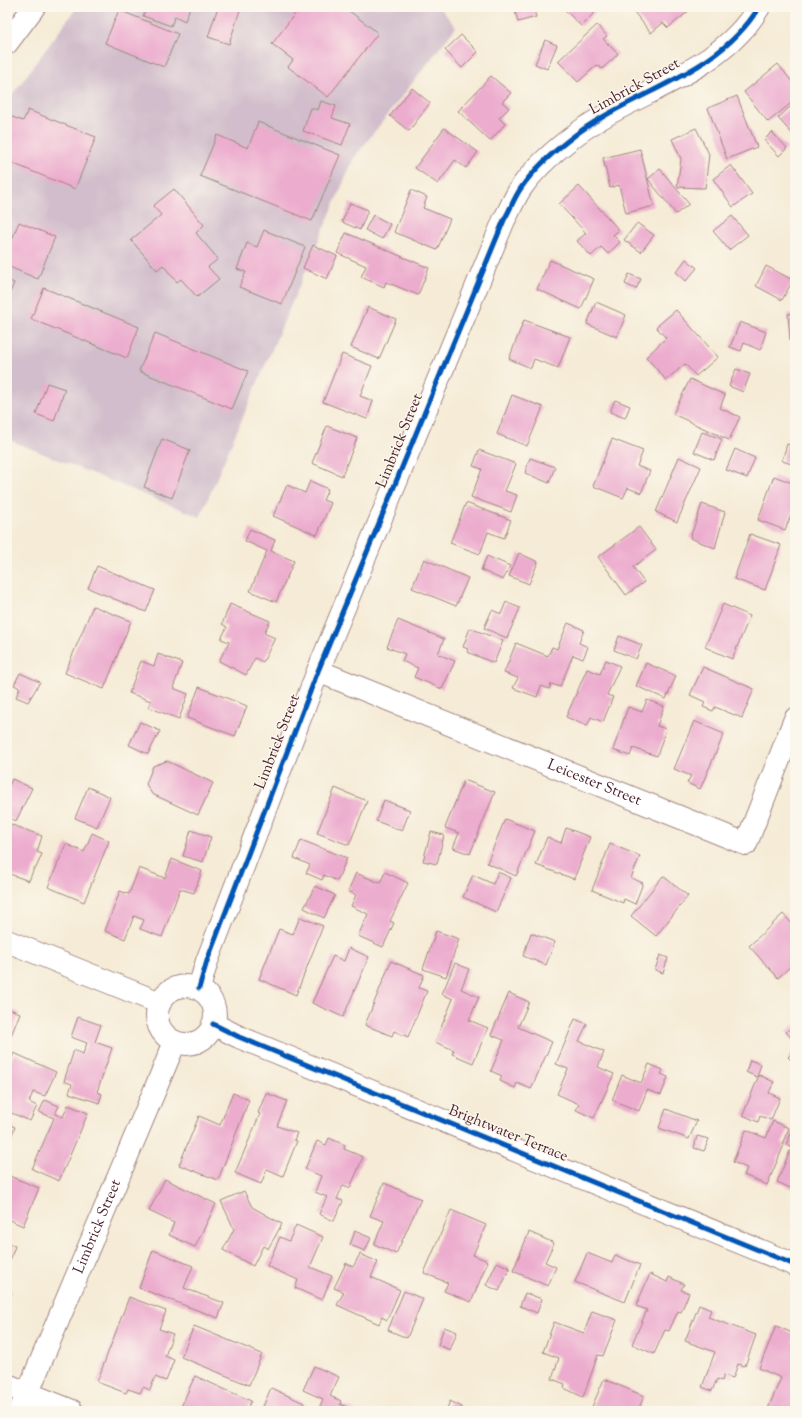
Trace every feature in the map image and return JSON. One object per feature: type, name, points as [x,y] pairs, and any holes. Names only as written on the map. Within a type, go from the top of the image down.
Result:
[{"type":"main road","points":[[7,43],[34,7]]},
{"type":"main road","name":"Limbrick Street","points":[[199,988],[318,671],[504,220],[521,188],[546,159],[571,138],[600,119],[700,65],[725,47],[751,19],[759,7]]},
{"type":"main road","name":"Leicester Street","points":[[318,671],[746,844],[795,720]]},
{"type":"main road","points":[[7,941],[160,1003]]},
{"type":"main road","points":[[187,987],[199,988],[212,1001],[216,1014],[207,1035],[196,1043],[185,1045],[166,1038],[159,1024],[157,1015],[160,1003],[166,994],[175,989],[187,987]]},
{"type":"main road","name":"Brightwater Terrace","points":[[213,1024],[239,1037],[795,1265]]},
{"type":"main road","name":"Limbrick Street","points":[[24,1402],[175,1042]]},
{"type":"main road","points":[[7,1385],[24,1402],[72,1411]]},
{"type":"shaded area","points":[[77,7],[439,7],[456,27],[354,158],[200,517],[7,439],[7,102]]},
{"type":"building","points":[[147,7],[189,7],[189,10],[185,21],[175,16],[171,26],[143,16]]},
{"type":"building","points":[[218,7],[241,7],[229,44],[208,37]]},
{"type":"building","points":[[300,7],[344,7],[378,33],[328,97],[288,67],[293,60],[272,44]]},
{"type":"building","points":[[514,7],[533,7],[536,17],[518,22]]},
{"type":"building","points":[[566,7],[596,7],[598,9],[581,26],[564,9]]},
{"type":"building","points":[[630,7],[689,7],[691,9],[668,28],[663,23],[651,33]]},
{"type":"building","points":[[119,10],[178,34],[164,67],[105,43]]},
{"type":"building","points":[[597,25],[607,36],[603,39],[618,54],[602,69],[597,65],[578,82],[558,61]]},
{"type":"building","points":[[461,35],[478,52],[462,68],[445,50]]},
{"type":"building","points":[[545,40],[557,45],[547,69],[535,64]]},
{"type":"building","points":[[778,64],[793,83],[795,81],[795,100],[768,122],[744,92]]},
{"type":"building","points":[[491,76],[511,93],[502,102],[509,108],[499,118],[505,124],[490,141],[458,111]]},
{"type":"building","points":[[412,88],[430,103],[409,131],[390,116]]},
{"type":"building","points":[[737,96],[757,147],[727,159],[708,108]]},
{"type":"building","points":[[321,101],[336,106],[332,118],[350,124],[342,145],[303,131],[311,108],[318,110]]},
{"type":"building","points":[[791,106],[795,111],[794,136],[778,118]]},
{"type":"building","points":[[28,110],[96,137],[75,189],[7,161],[7,115],[23,121]]},
{"type":"building","points":[[258,122],[340,155],[312,221],[200,176],[217,135],[248,148]]},
{"type":"building","points":[[444,128],[478,152],[466,168],[455,160],[438,184],[415,168]]},
{"type":"building","points":[[696,128],[709,154],[705,188],[677,187],[681,159],[672,139]]},
{"type":"building","points":[[772,132],[787,148],[779,156],[764,140]]},
{"type":"building","points":[[640,149],[654,206],[626,213],[619,185],[610,188],[603,158]]},
{"type":"building","points":[[731,165],[752,194],[733,207],[713,179]]},
{"type":"building","points":[[660,169],[689,204],[676,214],[648,179]]},
{"type":"building","points":[[579,186],[619,230],[613,235],[620,242],[608,254],[601,247],[591,256],[577,241],[586,233],[559,204]]},
{"type":"building","points":[[174,189],[204,225],[196,233],[218,259],[208,267],[219,279],[197,297],[181,279],[177,282],[163,265],[157,270],[131,240],[161,215],[153,206]]},
{"type":"building","points":[[411,190],[427,197],[423,208],[450,219],[437,250],[394,232]]},
{"type":"building","points":[[350,203],[368,210],[360,230],[342,222]]},
{"type":"building","points":[[373,215],[390,224],[382,239],[365,230]]},
{"type":"building","points":[[732,216],[748,235],[729,250],[713,231]]},
{"type":"building","points":[[19,222],[55,237],[38,279],[7,266],[7,251]]},
{"type":"building","points":[[637,223],[654,235],[641,252],[624,240]]},
{"type":"building","points":[[264,230],[305,247],[282,304],[239,287],[246,272],[237,269],[247,243],[257,247]]},
{"type":"building","points":[[346,233],[429,268],[418,295],[386,282],[384,287],[361,277],[366,266],[337,253]]},
{"type":"building","points":[[313,245],[337,256],[327,279],[303,268]]},
{"type":"building","points":[[686,259],[697,268],[686,281],[676,272]]},
{"type":"building","points":[[550,260],[594,279],[581,309],[537,289]]},
{"type":"building","points":[[766,266],[793,280],[782,300],[756,286]]},
{"type":"building","points":[[629,274],[641,279],[636,289],[625,284]]},
{"type":"building","points":[[7,280],[14,283],[7,300]]},
{"type":"building","points":[[44,288],[139,327],[127,358],[31,319]]},
{"type":"building","points":[[596,302],[626,315],[617,337],[587,324]]},
{"type":"building","points":[[368,307],[396,319],[379,359],[351,347]]},
{"type":"building","points":[[676,310],[718,357],[696,376],[685,364],[666,380],[646,357],[666,338],[656,327]]},
{"type":"building","points":[[795,313],[795,340],[790,340],[788,314]]},
{"type":"building","points":[[524,320],[570,337],[558,368],[534,359],[531,368],[509,359]]},
{"type":"building","points":[[740,322],[766,332],[760,350],[744,343],[741,351],[730,347]]},
{"type":"building","points":[[155,333],[248,371],[232,409],[139,371]]},
{"type":"building","points":[[342,354],[372,366],[360,396],[373,401],[367,419],[323,402]]},
{"type":"building","points":[[736,369],[750,374],[743,392],[729,386]]},
{"type":"building","points":[[690,379],[725,395],[720,408],[740,417],[729,440],[673,414]]},
{"type":"building","points":[[47,383],[65,389],[54,421],[36,414]]},
{"type":"building","points":[[512,395],[543,407],[527,446],[497,434]]},
{"type":"building","points":[[615,400],[630,406],[625,418],[610,412]]},
{"type":"building","points":[[327,426],[357,438],[342,476],[312,463]]},
{"type":"building","points":[[702,432],[722,439],[714,460],[694,452]]},
{"type":"building","points":[[162,439],[190,450],[172,498],[144,487]]},
{"type":"building","points":[[612,439],[643,451],[637,466],[650,471],[641,493],[628,488],[623,498],[593,486]]},
{"type":"building","points":[[795,440],[795,465],[782,461],[787,444],[793,446]]},
{"type":"building","points":[[735,449],[755,458],[747,478],[726,470]]},
{"type":"building","points":[[479,450],[516,464],[505,491],[517,495],[511,512],[471,497],[482,469],[473,466]]},
{"type":"building","points":[[679,457],[701,467],[677,522],[656,512]]},
{"type":"building","points":[[530,458],[555,467],[549,483],[525,473]]},
{"type":"building","points":[[774,476],[795,484],[795,505],[785,530],[758,520]]},
{"type":"building","points":[[310,481],[328,489],[323,500],[331,503],[317,535],[273,516],[287,485],[305,493]]},
{"type":"building","points":[[466,503],[511,520],[504,538],[488,532],[480,554],[450,543]]},
{"type":"building","points":[[702,504],[725,512],[715,548],[690,538]]},
{"type":"building","points":[[639,527],[656,550],[633,567],[644,582],[626,595],[598,557]]},
{"type":"building","points":[[250,529],[275,540],[271,551],[294,561],[276,602],[250,591],[267,551],[245,541]]},
{"type":"building","points":[[750,534],[781,545],[765,590],[734,579]]},
{"type":"building","points":[[519,553],[538,562],[529,584],[509,576]]},
{"type":"building","points":[[487,556],[510,566],[503,580],[481,570]]},
{"type":"building","points":[[424,559],[468,578],[456,606],[412,588]]},
{"type":"building","points":[[97,566],[155,590],[146,612],[88,588]]},
{"type":"building","points":[[506,602],[520,608],[507,638],[484,628],[492,610],[501,614]]},
{"type":"building","points":[[230,604],[270,621],[264,633],[275,638],[263,662],[255,658],[246,675],[219,661],[229,642],[221,639],[227,627],[222,624]]},
{"type":"building","points":[[723,604],[750,616],[732,659],[705,647]]},
{"type":"building","points":[[93,606],[131,621],[104,689],[65,673]]},
{"type":"building","points":[[398,620],[444,639],[438,654],[455,661],[442,689],[414,677],[418,668],[402,661],[405,654],[387,647]]},
{"type":"building","points":[[568,623],[584,630],[579,643],[588,647],[583,659],[573,655],[560,687],[551,684],[549,689],[541,686],[537,697],[513,688],[518,678],[504,673],[516,643],[548,656],[552,647],[557,649]]},
{"type":"building","points":[[470,628],[503,641],[494,663],[467,652],[468,649],[463,647]]},
{"type":"building","points":[[619,636],[642,645],[636,659],[614,650]]},
{"type":"building","points":[[158,654],[182,663],[173,688],[188,694],[179,719],[148,707],[151,701],[129,693],[141,661],[154,666]]},
{"type":"building","points":[[606,660],[620,666],[607,695],[613,697],[603,722],[591,717],[587,726],[566,717],[587,669],[600,674]]},
{"type":"building","points":[[646,663],[676,676],[666,699],[636,686]]},
{"type":"building","points":[[703,667],[754,689],[742,718],[715,707],[713,711],[703,707],[705,702],[690,695]]},
{"type":"building","points":[[20,673],[40,682],[28,702],[16,697],[20,688],[14,685]]},
{"type":"building","points":[[199,687],[247,706],[235,736],[187,718]]},
{"type":"building","points":[[647,700],[664,706],[657,726],[666,729],[657,756],[633,748],[630,756],[613,750],[628,707],[642,712]]},
{"type":"building","points":[[694,721],[724,734],[700,789],[687,783],[691,776],[674,769]]},
{"type":"building","points":[[140,722],[160,731],[148,754],[129,745]]},
{"type":"building","points":[[167,761],[213,783],[198,815],[152,794],[146,784],[153,766]]},
{"type":"building","points":[[12,779],[32,788],[16,821],[7,817],[7,790]]},
{"type":"building","points":[[464,780],[495,792],[470,854],[453,848],[459,833],[445,828]]},
{"type":"building","points":[[88,787],[110,797],[97,827],[75,818]]},
{"type":"building","points":[[335,788],[367,801],[349,845],[317,833]]},
{"type":"building","points":[[384,800],[410,810],[402,831],[376,821]]},
{"type":"building","points":[[505,819],[535,831],[516,876],[487,863]]},
{"type":"building","points":[[7,823],[42,836],[37,852],[42,854],[29,881],[7,873]]},
{"type":"building","points":[[566,828],[590,837],[574,879],[536,865],[547,837],[561,843]]},
{"type":"building","points":[[191,830],[211,837],[203,862],[183,856]]},
{"type":"building","points":[[431,832],[444,835],[437,864],[423,861]]},
{"type":"building","points":[[92,833],[109,841],[84,902],[48,887],[66,844],[84,852]]},
{"type":"building","points":[[301,840],[347,858],[337,881],[324,875],[322,880],[306,873],[310,865],[294,858]]},
{"type":"building","points":[[610,844],[640,856],[631,878],[643,883],[635,904],[624,899],[623,903],[592,890]]},
{"type":"building","points":[[172,859],[202,871],[194,893],[180,889],[162,937],[140,929],[144,920],[134,916],[125,939],[105,931],[120,891],[129,894],[139,868],[165,878]]},
{"type":"building","points":[[385,872],[408,883],[390,921],[394,923],[383,947],[358,936],[368,914],[351,906],[356,895],[348,891],[356,873],[380,883]]},
{"type":"building","points":[[498,872],[511,878],[496,912],[463,897],[473,875],[493,884]]},
{"type":"building","points":[[663,876],[688,896],[656,936],[631,916]]},
{"type":"building","points":[[315,886],[335,895],[324,918],[304,908]]},
{"type":"building","points":[[783,914],[795,927],[795,962],[778,978],[749,946]]},
{"type":"building","points":[[300,917],[323,926],[296,995],[259,979],[279,929],[293,934]]},
{"type":"building","points":[[436,931],[459,939],[446,977],[423,969]]},
{"type":"building","points":[[531,933],[555,942],[546,965],[523,956]]},
{"type":"building","points":[[349,948],[369,957],[343,1017],[312,1003],[333,956],[344,961]]},
{"type":"building","points":[[660,955],[668,958],[663,973],[655,970]]},
{"type":"building","points":[[391,961],[424,975],[419,988],[427,991],[408,1037],[394,1031],[392,1036],[365,1025]]},
{"type":"building","points":[[455,963],[469,969],[461,989],[479,997],[469,1020],[488,1028],[473,1063],[452,1054],[454,1050],[435,1042],[453,999],[442,994]]},
{"type":"building","points":[[509,993],[529,1002],[518,1027],[552,1042],[531,1089],[517,1083],[515,1088],[500,1081],[502,1076],[491,1071],[504,1040],[491,1035]]},
{"type":"building","points":[[7,1008],[20,1013],[7,1046]]},
{"type":"building","points":[[78,1017],[101,1025],[95,1042],[112,1048],[97,1092],[102,1094],[99,1103],[69,1093],[72,1084],[64,1081],[74,1050],[83,1054],[87,1043],[71,1037]]},
{"type":"building","points":[[575,1019],[587,1024],[579,1041],[604,1052],[598,1067],[614,1074],[594,1118],[576,1110],[579,1104],[557,1094],[568,1069],[556,1064]]},
{"type":"building","points":[[795,1024],[795,1042],[786,1032]]},
{"type":"building","points":[[795,1050],[795,1064],[788,1057]]},
{"type":"building","points":[[14,1053],[56,1072],[45,1096],[33,1092],[29,1102],[37,1106],[30,1121],[7,1111],[7,1068]]},
{"type":"building","points":[[750,1060],[761,1064],[757,1077],[746,1072]]},
{"type":"building","points":[[649,1064],[663,1070],[661,1074],[668,1077],[661,1095],[647,1090],[639,1111],[612,1100],[622,1075],[641,1083]]},
{"type":"building","points":[[759,1075],[774,1082],[769,1093],[780,1098],[771,1120],[760,1116],[758,1122],[743,1115]]},
{"type":"building","points":[[233,1093],[249,1100],[218,1180],[179,1165],[199,1116],[220,1125]]},
{"type":"building","points":[[266,1093],[287,1101],[277,1126],[297,1133],[294,1140],[297,1141],[283,1176],[267,1169],[261,1184],[235,1173],[260,1114],[258,1113]]},
{"type":"building","points":[[45,1100],[59,1106],[55,1114],[63,1117],[68,1105],[88,1113],[59,1181],[32,1169],[54,1118],[39,1112]]},
{"type":"building","points":[[666,1109],[697,1121],[689,1139],[659,1128]]},
{"type":"building","points":[[773,1121],[789,1128],[782,1144],[784,1145],[767,1185],[744,1175],[747,1168],[733,1162],[746,1130],[766,1138]]},
{"type":"building","points":[[795,1123],[795,1149],[786,1145]]},
{"type":"building","points":[[7,1124],[15,1127],[7,1147]]},
{"type":"building","points":[[697,1136],[709,1139],[704,1151],[694,1148]]},
{"type":"building","points":[[329,1138],[345,1145],[344,1149],[363,1157],[350,1188],[343,1185],[337,1199],[343,1201],[334,1221],[319,1214],[327,1197],[315,1192],[321,1176],[305,1169],[317,1141],[326,1145]]},
{"type":"building","points":[[790,1151],[795,1153],[795,1190],[777,1182]]},
{"type":"building","points":[[7,1175],[39,1188],[23,1226],[7,1219]]},
{"type":"building","points":[[165,1179],[216,1204],[195,1247],[169,1235],[174,1223],[149,1211]]},
{"type":"building","points":[[384,1183],[421,1199],[396,1254],[374,1244],[384,1221],[370,1216]]},
{"type":"building","points":[[244,1191],[252,1207],[282,1224],[268,1249],[263,1246],[253,1266],[223,1250],[234,1229],[221,1201]]},
{"type":"building","points":[[451,1210],[486,1225],[473,1255],[488,1261],[471,1302],[444,1291],[448,1283],[424,1273]]},
{"type":"building","points":[[296,1225],[323,1237],[310,1267],[332,1276],[322,1300],[295,1288],[298,1280],[267,1266],[280,1237],[289,1241]]},
{"type":"building","points":[[355,1231],[371,1238],[365,1251],[350,1245]]},
{"type":"building","points":[[529,1232],[554,1243],[545,1262],[556,1267],[548,1286],[513,1271]]},
{"type":"building","points":[[7,1243],[15,1246],[7,1269]]},
{"type":"building","points":[[153,1250],[193,1266],[184,1288],[224,1303],[218,1318],[139,1288]]},
{"type":"building","points":[[587,1253],[612,1263],[615,1255],[640,1265],[625,1302],[575,1282]]},
{"type":"building","points":[[360,1254],[378,1262],[371,1277],[400,1290],[387,1320],[382,1317],[379,1324],[337,1305],[344,1292],[334,1288],[346,1263],[353,1267]]},
{"type":"building","points":[[497,1262],[510,1268],[499,1291],[486,1285]]},
{"type":"building","points":[[650,1274],[667,1282],[669,1277],[684,1284],[681,1290],[689,1293],[681,1312],[678,1311],[669,1331],[665,1330],[654,1354],[632,1344],[647,1310],[636,1306]]},
{"type":"building","points":[[7,1289],[11,1290],[7,1301]]},
{"type":"building","points":[[404,1291],[423,1299],[407,1338],[388,1330]]},
{"type":"building","points":[[525,1293],[542,1299],[537,1313],[520,1306]]},
{"type":"building","points":[[129,1297],[166,1311],[159,1329],[173,1334],[165,1356],[174,1360],[166,1381],[155,1377],[150,1390],[143,1387],[140,1393],[128,1389],[126,1393],[97,1382]]},
{"type":"building","points":[[699,1305],[711,1310],[708,1317],[756,1335],[745,1366],[738,1364],[733,1378],[724,1375],[722,1381],[717,1379],[712,1391],[702,1387],[715,1352],[685,1341]]},
{"type":"building","points":[[592,1311],[617,1320],[603,1356],[598,1355],[583,1397],[564,1388],[565,1384],[552,1379],[559,1358],[543,1352],[554,1322],[584,1333]]},
{"type":"building","points":[[194,1326],[262,1354],[249,1385],[181,1357]]},
{"type":"building","points":[[776,1326],[795,1334],[793,1343],[795,1344],[795,1411],[767,1411],[781,1378],[759,1368]]},
{"type":"building","points":[[444,1327],[457,1332],[450,1350],[438,1345]]},
{"type":"building","points":[[314,1366],[339,1377],[330,1396],[341,1401],[340,1404],[356,1411],[318,1411],[323,1399],[303,1390]]},
{"type":"building","points":[[195,1376],[251,1401],[246,1411],[183,1411],[180,1409]]},
{"type":"building","points":[[604,1379],[644,1396],[638,1411],[596,1411],[591,1409]]},
{"type":"building","points":[[271,1388],[304,1403],[301,1411],[261,1411]]},
{"type":"building","points":[[450,1401],[462,1407],[460,1411],[446,1411]]},
{"type":"cycle path","points":[[199,988],[207,961],[318,671],[504,220],[516,196],[537,168],[570,139],[594,122],[697,67],[720,50],[741,31],[759,7]]},
{"type":"cycle path","points":[[213,1024],[239,1037],[795,1265]]}]
